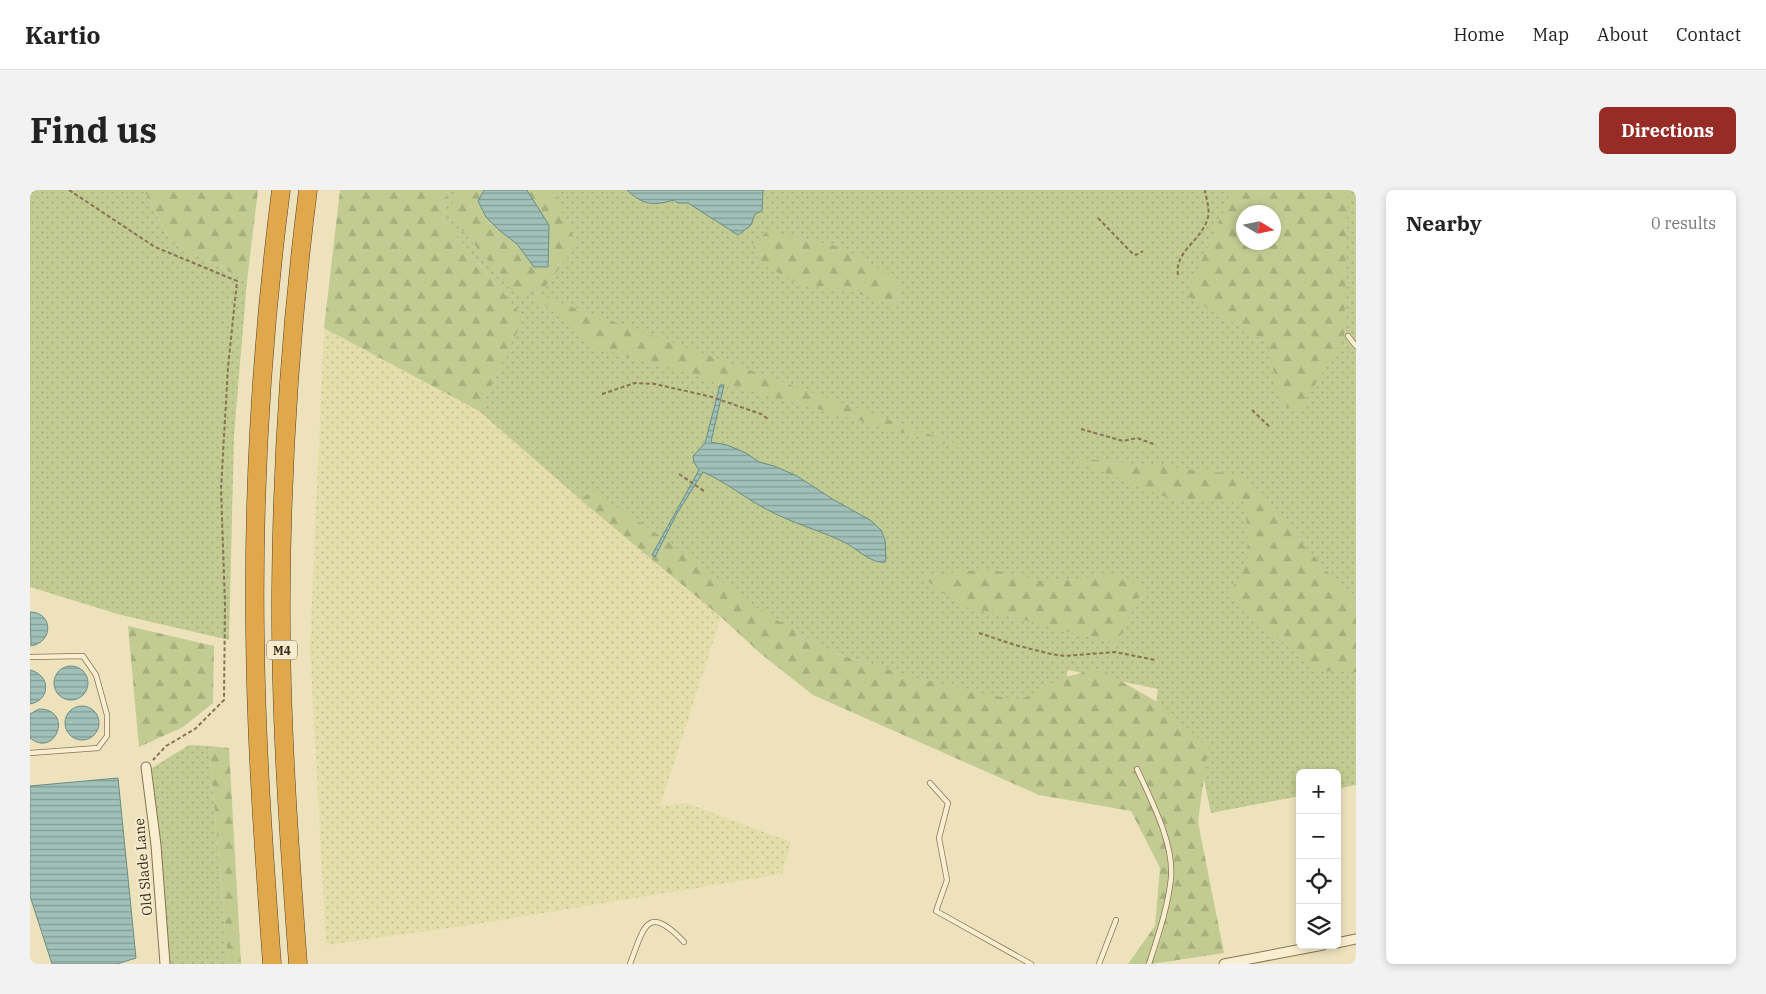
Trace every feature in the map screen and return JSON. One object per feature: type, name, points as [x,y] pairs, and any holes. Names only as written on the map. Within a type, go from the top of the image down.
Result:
[{"type":"highway","name":"M4","points":[[272,964],[258,713],[255,633],[256,538],[258,448],[263,360],[281,190]]},
{"type":"highway","name":"M4","points":[[298,964],[285,759],[281,592],[288,401],[300,250],[308,190]]},
{"type":"street","name":"Old Slade Lane","points":[[146,767],[156,845],[165,964]]},
{"type":"street","points":[[1341,942],[1356,939]]},
{"type":"street","points":[[1224,964],[1303,949]]},
{"type":"lane","points":[[1348,336],[1356,346]]},
{"type":"lane","points":[[30,657],[83,656],[96,675],[107,715],[108,736],[98,748],[30,753]]},
{"type":"lane","points":[[1136,769],[1151,798],[1166,840],[1171,877],[1161,926],[1149,964]]},
{"type":"lane","points":[[930,782],[948,803],[939,838],[947,880],[936,911],[1031,964]]},
{"type":"lane","points":[[1099,964],[1116,920]]},
{"type":"lane","points":[[630,964],[646,924],[653,922],[665,924],[684,942]]},
{"type":"path","points":[[69,190],[155,247],[237,281],[228,367],[221,489],[225,604],[224,700],[195,729],[166,746],[146,767]]},
{"type":"path","points":[[1178,275],[1177,267],[1183,254],[1199,235],[1208,218],[1205,190]]},
{"type":"path","points":[[1098,218],[1132,253],[1136,255],[1144,251]]},
{"type":"path","points":[[602,394],[635,384],[669,386],[691,393],[712,396],[761,414],[768,419]]},
{"type":"path","points":[[1252,410],[1271,428]]},
{"type":"path","points":[[1081,429],[1122,442],[1137,438],[1156,445]]},
{"type":"path","points":[[679,474],[704,491]]},
{"type":"path","points":[[979,633],[1006,643],[1051,654],[1065,656],[1115,652],[1155,660]]},
{"type":"shaded area","points":[[324,328],[479,411],[581,500],[721,617],[660,806],[686,803],[791,842],[782,874],[464,926],[326,945],[310,648]]},
{"type":"green space","points":[[30,190],[144,190],[171,242],[247,281],[234,435],[229,640],[121,615],[30,587]]},
{"type":"green space","points":[[144,190],[258,190],[247,281],[171,242]]},
{"type":"green space","points":[[340,190],[448,190],[443,221],[524,318],[479,411],[324,328]]},
{"type":"green space","points":[[448,190],[1356,190],[1356,785],[1341,788],[1341,769],[1296,769],[1296,797],[1211,813],[1199,756],[1151,743],[1158,689],[1068,670],[1056,721],[1018,711],[721,617],[581,500],[479,411],[523,317],[443,221]]},
{"type":"green space","points":[[455,190],[484,190],[478,202],[500,231],[517,244],[534,267],[548,266],[549,225],[527,190],[552,190],[577,245],[545,287],[530,292],[996,458],[596,348],[529,292],[518,295],[450,216]]},
{"type":"green space","points":[[1233,190],[1348,190],[1344,337],[1300,409],[1281,406],[1268,343],[1186,295]]},
{"type":"green space","points":[[767,231],[833,245],[868,262],[895,279],[902,290],[895,306],[841,288],[805,287],[760,263],[753,245]]},
{"type":"green space","points":[[1066,457],[1244,475],[1356,605],[1356,672],[1317,671],[1228,596],[1248,563],[1246,502],[1176,501]]},
{"type":"green space","points":[[591,491],[665,539],[758,609],[831,652],[916,678],[1018,701],[1064,677],[1100,669],[1159,703],[1208,747],[1198,822],[1224,953],[1152,964],[1128,964],[1155,926],[1160,868],[1131,811],[1039,795],[813,695],[761,654],[721,617],[581,500]]},
{"type":"green space","points":[[988,569],[1047,582],[1124,576],[1145,591],[1129,607],[1128,623],[1115,644],[1017,618],[961,606],[921,576]]},
{"type":"green space","points":[[128,626],[214,646],[213,703],[183,727],[139,747]]},
{"type":"green space","points":[[189,745],[209,746],[228,964],[170,964],[152,768]]},
{"type":"green space","points":[[209,746],[229,748],[241,964],[228,964]]},
{"type":"water","points":[[484,190],[527,190],[549,225],[548,267],[534,267],[517,244],[486,217],[478,201]]},
{"type":"water","points":[[627,190],[763,190],[762,211],[755,214],[751,225],[738,235],[688,203],[678,203],[674,200],[649,203],[638,199]]},
{"type":"water","points":[[720,385],[724,385],[711,442],[727,445],[746,453],[759,462],[797,476],[870,520],[881,530],[885,540],[885,562],[874,561],[844,542],[776,514],[758,505],[720,480],[703,472],[676,515],[655,557],[652,555],[699,470],[693,456],[705,443]]},
{"type":"water","points":[[30,612],[38,613],[43,617],[48,628],[44,639],[31,646]]},
{"type":"water","points":[[71,666],[83,671],[88,683],[83,695],[71,700],[59,695],[54,683],[59,671]]},
{"type":"water","points":[[30,670],[42,677],[46,687],[42,698],[30,704]]},
{"type":"water","points":[[82,706],[94,711],[99,723],[94,735],[82,740],[70,735],[65,723],[70,711]]},
{"type":"water","points":[[39,709],[50,711],[56,716],[58,724],[54,738],[47,742],[39,743],[30,738],[30,714]]},
{"type":"water","points":[[118,778],[136,958],[117,964],[52,964],[30,896],[30,786]]}]
